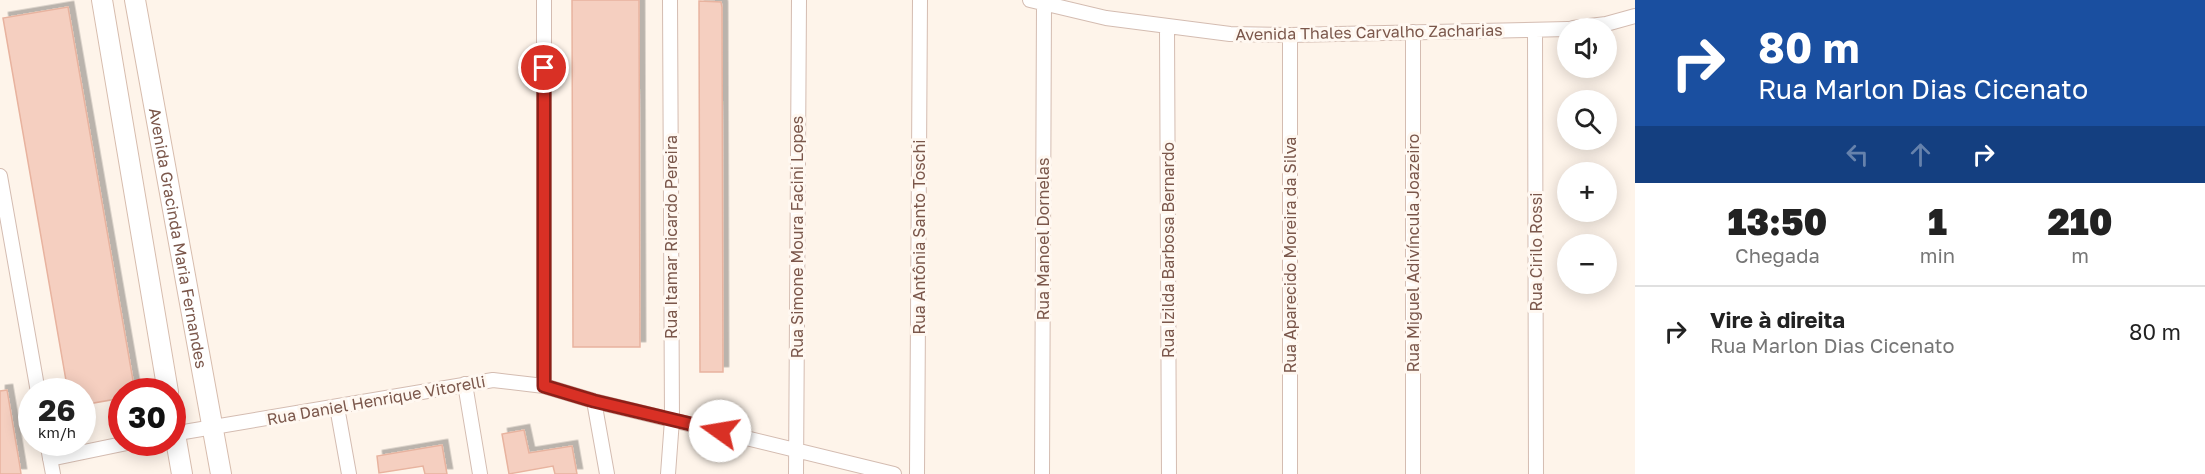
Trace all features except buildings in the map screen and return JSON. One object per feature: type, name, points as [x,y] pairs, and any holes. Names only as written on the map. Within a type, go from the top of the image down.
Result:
[{"type":"street","points":[[102,0],[166,378]]},
{"type":"street","name":"Avenida Gracinda Maria Fernandes","points":[[135,0],[222,474]]},
{"type":"street","points":[[544,0],[544,386]]},
{"type":"street","name":"Rua Itamar Ricardo Pereira","points":[[668,474],[672,420],[670,0]]},
{"type":"street","name":"Rua Simone Moura Facini Lopes","points":[[796,474],[799,0]]},
{"type":"street","name":"Rua Antônia Santo Toschi","points":[[917,474],[920,0]]},
{"type":"street","name":"Avenida Thales Carvalho Zacharias","points":[[1030,0],[1106,18],[1230,34],[1290,35],[1557,29]]},
{"type":"street","name":"Rua Manoel Dornelas","points":[[1042,474],[1044,4]]},
{"type":"street","points":[[1617,21],[1635,16]]},
{"type":"street","name":"Rua Izilda Barbosa Bernardo","points":[[1167,27],[1169,474]]},
{"type":"street","name":"Rua Cirilo Rossi","points":[[1535,30],[1536,474]]},
{"type":"street","name":"Rua Miguel Adivíncula Joazeiro","points":[[1413,32],[1413,474]]},
{"type":"street","name":"Rua Aparecido Moreira da Silva","points":[[1290,35],[1290,474]]},
{"type":"street","points":[[0,176],[36,378]]},
{"type":"street","name":"Rua Daniel Henrique Vitorelli","points":[[186,428],[213,427],[493,380],[544,386],[594,401],[894,474]]},
{"type":"street","points":[[465,384],[480,474]]},
{"type":"street","points":[[594,401],[607,474]]},
{"type":"street","points":[[337,407],[349,474]]},
{"type":"street","points":[[50,459],[108,447]]},
{"type":"street","points":[[49,456],[53,474]]},
{"type":"street","points":[[178,456],[182,474]]},
{"type":"route","points":[[544,68],[544,386],[594,401],[720,431]]}]
